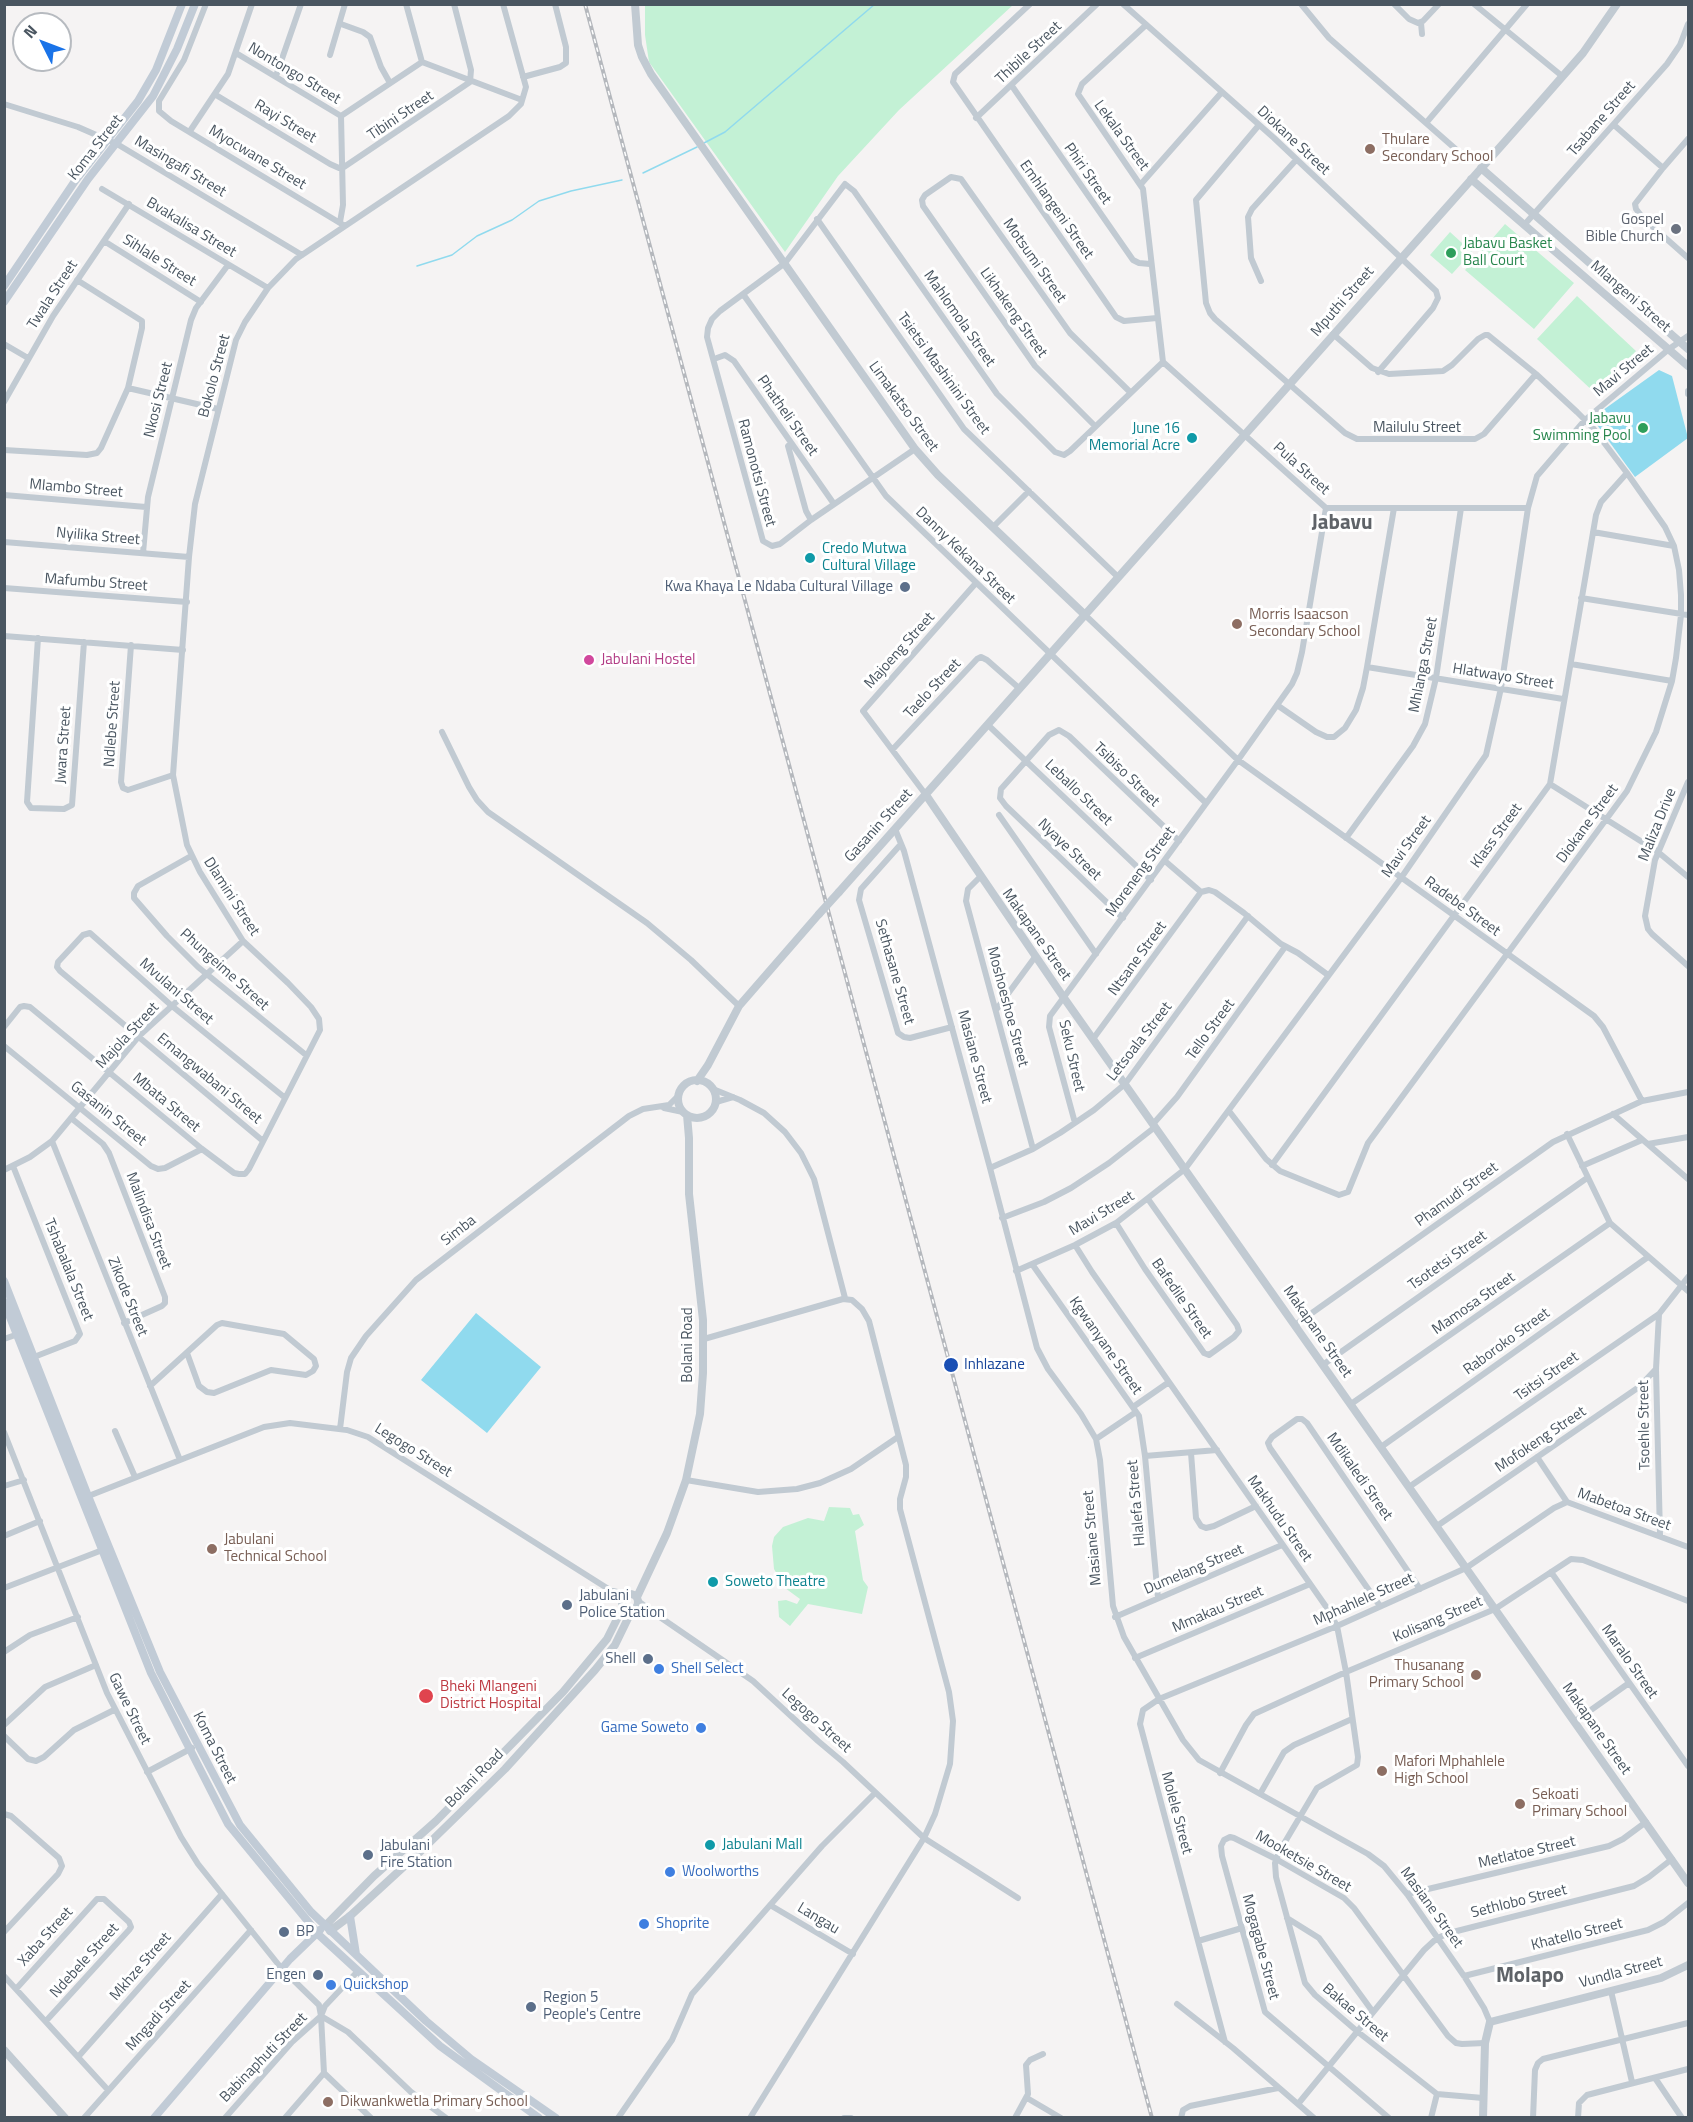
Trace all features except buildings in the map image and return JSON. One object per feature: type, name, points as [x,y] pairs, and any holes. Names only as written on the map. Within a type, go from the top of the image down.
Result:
[{"type":"main road","name":"Koma Street","points":[[4,302],[113,142],[138,101],[156,70],[182,4]]},
{"type":"main road","name":"Koma Street","points":[[4,286],[75,181],[145,108],[177,49],[195,4]]},
{"type":"main road","name":"Koma Street","points":[[4,1281],[21,1333],[106,1549],[154,1680],[240,1825],[301,1901],[442,2036],[556,2118]]},
{"type":"main road","name":"Koma Street","points":[[4,1302],[34,1357],[85,1497]]},
{"type":"main road","name":"Koma Street","points":[[194,1747],[228,1824],[318,1935],[440,2046],[539,2118]]},
{"type":"main road","points":[[350,1916],[356,1954]]},
{"type":"main road","name":"Bolani Road","points":[[153,2118],[282,1969],[309,1940],[328,1928]]},
{"type":"street","name":"Myocwane Street","points":[[206,4],[184,60],[163,94],[158,109],[171,121],[343,224]]},
{"type":"street","points":[[190,131],[228,74],[252,4]]},
{"type":"street","points":[[276,76],[301,4]]},
{"type":"street","points":[[330,55],[341,24],[345,4]]},
{"type":"street","points":[[406,4],[422,62]]},
{"type":"street","points":[[454,4],[471,70],[471,80]]},
{"type":"street","points":[[422,62],[522,100],[526,87],[503,4]]},
{"type":"street","points":[[523,77],[563,66],[566,63],[566,47],[555,4]]},
{"type":"street","name":"Limakatso Street","points":[[635,4],[636,38],[642,57],[915,449],[938,475],[1238,760]]},
{"type":"street","name":"Emhlangeni Street","points":[[1030,4],[955,74],[953,82],[1116,317],[1124,321],[1157,318]]},
{"type":"street","name":"Thibile Street","points":[[976,117],[1012,86],[1097,4]]},
{"type":"street","name":"Diokane Street","points":[[1123,4],[1259,125],[1436,291],[1437,301],[1378,372],[1389,374],[1443,371],[1485,335],[1495,339],[1585,420],[1628,473],[1665,527],[1674,546],[1679,570],[1681,615],[1672,681],[1664,710],[1627,791],[1368,1143],[1348,1192],[1342,1195],[1334,1193],[1288,1175],[1272,1165],[1229,1111]]},
{"type":"street","points":[[1301,4],[1329,38],[1467,159]]},
{"type":"street","points":[[1394,4],[1409,19],[1421,23]]},
{"type":"street","points":[[1422,34],[1421,23],[1439,4]]},
{"type":"street","points":[[1474,4],[1562,76]]},
{"type":"street","points":[[1426,123],[1527,4]]},
{"type":"street","name":"Mputhi Street","points":[[1085,615],[1583,53],[1617,4]]},
{"type":"street","points":[[341,24],[370,37],[381,67],[390,83]]},
{"type":"street","name":"Tsabane Street","points":[[1525,224],[1676,52],[1689,24]]},
{"type":"street","name":"Lekala Street","points":[[1141,184],[1078,94],[1080,86],[1146,25]]},
{"type":"street","name":"Nontongo Street","points":[[236,53],[341,116],[343,224]]},
{"type":"street","points":[[341,116],[422,62]]},
{"type":"street","name":"Tibini Street","points":[[342,168],[454,94],[471,80]]},
{"type":"street","name":"Phiri Street","points":[[1012,86],[1133,260],[1150,264]]},
{"type":"street","points":[[1095,426],[1162,362],[1141,184],[1222,92]]},
{"type":"street","name":"Rayi Street","points":[[216,95],[327,162],[342,168]]},
{"type":"street","name":"Bokolo Street","points":[[183,650],[195,504],[240,332],[268,288],[287,267],[343,224],[509,116],[522,100]]},
{"type":"street","name":"Masingafi Street","points":[[4,104],[68,123],[113,142],[302,255]]},
{"type":"street","points":[[1614,124],[1663,168]]},
{"type":"street","name":"Mailulu Street","points":[[1259,125],[1196,200],[1206,303],[1215,319],[1345,433],[1357,440],[1475,439],[1484,434],[1536,374]]},
{"type":"street","points":[[1689,139],[1635,204],[1643,218],[1689,258]]},
{"type":"street","points":[[1261,280],[1251,258],[1248,217],[1252,209],[1296,160]]},
{"type":"street","name":"Mlangeni Street","points":[[1481,168],[1689,349]]},
{"type":"street","name":"Motsumi Street","points":[[923,206],[922,198],[927,192],[951,177],[961,179],[1070,333],[1130,392]]},
{"type":"street","name":"Mlangeni Street","points":[[1471,180],[1689,366]]},
{"type":"street","name":"Mahlomola Street","points":[[817,219],[843,186],[847,185],[854,190],[997,394],[1052,450],[1061,454],[1068,453],[1095,426]]},
{"type":"street","name":"Bvakalisa Street","points":[[102,189],[268,288]]},
{"type":"street","name":"Twala Street","points":[[4,402],[76,280],[129,204]]},
{"type":"street","name":"Likhakeng Street","points":[[923,206],[1035,366],[1095,426]]},
{"type":"street","points":[[743,294],[785,262],[817,219]]},
{"type":"street","name":"Tsietsi Mashinini Street","points":[[817,219],[960,423],[1118,577]]},
{"type":"street","name":"Sihlale Street","points":[[104,241],[201,302]]},
{"type":"street","name":"Nkosi Street","points":[[143,553],[146,507],[191,320],[228,265]]},
{"type":"street","points":[[4,450],[89,455],[97,453],[128,388],[142,321],[76,280]]},
{"type":"street","name":"Ramonotsi Street","points":[[743,294],[715,315],[709,325],[707,336],[762,541],[772,546],[780,544],[915,449]]},
{"type":"street","name":"Danny Kekana Street","points":[[743,294],[892,502],[1206,803]]},
{"type":"street","points":[[1333,334],[1378,372]]},
{"type":"street","name":"Mavi Street","points":[[1016,1271],[1076,1245],[1116,1223],[1185,1169],[1401,878],[1486,755],[1501,688],[1528,508],[1537,476],[1585,420],[1669,349],[1689,336]]},
{"type":"street","points":[[4,344],[28,358]]},
{"type":"street","name":"Phatheli Street","points":[[714,359],[725,355],[734,361],[834,504]]},
{"type":"street","name":"Pula Street","points":[[1162,362],[1326,508],[1528,508]]},
{"type":"street","points":[[128,388],[218,409]]},
{"type":"street","points":[[791,443],[788,446],[806,511],[811,520]]},
{"type":"street","name":"Klass Street","points":[[1272,1165],[1550,784],[1596,515],[1601,502],[1628,473]]},
{"type":"street","points":[[993,527],[1029,491]]},
{"type":"street","name":"Mlambo Street","points":[[4,495],[146,507]]},
{"type":"street","name":"Moreneng Street","points":[[1064,998],[1292,684],[1299,665],[1326,508]]},
{"type":"street","points":[[1278,705],[1316,732],[1327,737],[1334,737],[1345,728],[1356,710],[1368,667],[1395,508]]},
{"type":"street","name":"Mhlanga Street","points":[[1346,838],[1418,738],[1425,724],[1436,678],[1461,508]]},
{"type":"street","points":[[1593,532],[1674,546]]},
{"type":"street","name":"Nyilika Street","points":[[4,542],[189,557]]},
{"type":"street","name":"Majoeng Street","points":[[926,795],[863,711],[976,584]]},
{"type":"street","name":"Mafumbu Street","points":[[4,588],[186,602]]},
{"type":"street","points":[[1581,598],[1689,615]]},
{"type":"street","name":"Gasanin Street","points":[[697,1081],[739,1006],[1085,615]]},
{"type":"street","points":[[4,636],[183,650]]},
{"type":"street","name":"Jwara Street","points":[[38,638],[27,802],[29,807],[64,808],[72,805],[84,642]]},
{"type":"street","name":"Ndlebe Street","points":[[131,645],[121,782],[123,788],[128,790],[173,775]]},
{"type":"street","name":"Dlamini Street","points":[[183,650],[173,775],[191,856],[243,941],[311,1007],[320,1023],[320,1030],[306,1055]]},
{"type":"street","name":"Taelo Street","points":[[893,749],[981,657],[1020,689]]},
{"type":"street","points":[[1571,664],[1672,681]]},
{"type":"street","name":"Hlatwayo Street","points":[[1368,667],[1563,699]]},
{"type":"street","name":"Leballo Street","points":[[988,724],[1151,880]]},
{"type":"street","name":"Tsibiso Street","points":[[1026,760],[1048,735],[1055,730],[1062,731],[1179,841]]},
{"type":"street","points":[[442,732],[469,787],[488,812],[647,923],[691,960],[739,1006]]},
{"type":"street","name":"Nyaye Street","points":[[1026,760],[1000,789],[1000,798],[1123,918]]},
{"type":"street","name":"Radebe Street","points":[[1238,760],[1586,1010],[1599,1022],[1642,1101]]},
{"type":"street","name":"Maliza Drive","points":[[1689,782],[1658,852],[1646,909],[1646,923],[1652,934],[1689,966]]},
{"type":"street","points":[[1550,784],[1658,852],[1689,877]]},
{"type":"street","name":"Makapane Street","points":[[926,795],[1035,957],[1689,1883]]},
{"type":"street","points":[[999,815],[1096,954]]},
{"type":"street","points":[[1009,829],[1015,815]]},
{"type":"street","name":"Masiane Street","points":[[896,829],[990,1168],[1036,1348],[1096,1439],[1115,1617],[1135,1658],[1191,1751],[1199,1760],[1377,1859],[1392,1874],[1464,1976],[1490,2022]]},
{"type":"street","name":"Sethasane Street","points":[[901,844],[861,889],[859,900],[898,1033],[910,1038],[951,1027]]},
{"type":"street","name":"Phungeime Street","points":[[191,856],[138,886],[133,896],[136,902],[166,936],[207,975],[306,1055]]},
{"type":"street","points":[[1165,861],[1201,892],[1209,890],[1215,892],[1285,947],[1298,953],[1328,975]]},
{"type":"street","name":"Moshoeshoe Street","points":[[980,878],[968,889],[966,896],[1033,1149]]},
{"type":"street","name":"Ntsane Street","points":[[1093,1039],[1201,892]]},
{"type":"street","name":"Letsoala Street","points":[[990,1168],[1033,1149],[1075,1123],[1125,1084],[1248,916]]},
{"type":"street","points":[[1243,923],[1258,926]]},
{"type":"street","name":"Mvulani Street","points":[[57,965],[83,935],[89,933],[172,1006],[284,1097]]},
{"type":"street","name":"Majola Street","points":[[4,1170],[30,1157],[52,1141],[139,1036],[243,941]]},
{"type":"street","name":"Tello Street","points":[[1002,1218],[1044,1202],[1071,1188],[1109,1163],[1154,1126],[1285,947]]},
{"type":"street","points":[[996,1010],[1035,957]]},
{"type":"street","name":"Emangwabani Street","points":[[57,965],[60,970],[263,1141]]},
{"type":"street","name":"Seku Street","points":[[1064,998],[1053,1012],[1049,1023],[1075,1123]]},
{"type":"street","name":"Mbata Street","points":[[4,1027],[20,1007],[26,1006],[33,1010],[234,1173],[243,1174],[248,1171],[263,1141]]},
{"type":"street","name":"Gasanin Street","points":[[4,1046],[155,1168],[165,1168],[202,1149]]},
{"type":"street","points":[[263,1141],[306,1055]]},
{"type":"street","name":"Gasanin Street","points":[[708,1065],[706,1072],[710,1087]]},
{"type":"street","points":[[660,1108],[669,1105],[685,1086],[697,1081],[753,1106],[775,1122],[793,1142],[808,1166],[820,1200],[845,1298]]},
{"type":"street","points":[[710,1087],[716,1102]]},
{"type":"street","name":"Phamudi Street","points":[[1295,1325],[1535,1154],[1567,1134],[1642,1101],[1689,1092]]},
{"type":"street","points":[[679,1095],[679,1103],[685,1114]]},
{"type":"street","points":[[660,1108],[698,1118],[709,1114],[716,1102],[734,1097]]},
{"type":"street","name":"Simba","points":[[340,1429],[346,1376],[351,1358],[366,1336],[416,1280],[629,1116],[643,1109],[660,1108]]},
{"type":"street","name":"Bolani Road","points":[[328,1928],[374,1876],[436,1821],[563,1692],[606,1639],[631,1601],[645,1579],[667,1533],[686,1480],[700,1414],[704,1339],[699,1273],[689,1194],[689,1138],[685,1114]]},
{"type":"street","points":[[1613,1114],[1689,1179]]},
{"type":"street","name":"Malindisa Street","points":[[71,1118],[103,1144],[109,1153],[165,1298],[165,1304],[160,1308],[124,1323]]},
{"type":"street","name":"Bolani Road","points":[[689,1138],[698,1118]]},
{"type":"street","points":[[1567,1134],[1610,1222],[1689,1291]]},
{"type":"street","points":[[1582,1166],[1645,1142],[1689,1137]]},
{"type":"street","name":"Zikode Street","points":[[52,1141],[180,1460]]},
{"type":"street","name":"Tshabalala Street","points":[[13,1166],[80,1334],[75,1341],[34,1357]]},
{"type":"street","name":"Tsotetsi Street","points":[[1324,1364],[1587,1178]]},
{"type":"street","name":"Bafedile Street","points":[[1116,1223],[1204,1353],[1207,1355],[1211,1353],[1238,1333],[1238,1325],[1148,1199]]},
{"type":"street","name":"Mamosa Street","points":[[1351,1404],[1610,1222]]},
{"type":"street","name":"Makhudu Street","points":[[1076,1245],[1092,1272],[1310,1584],[1336,1626],[1346,1672],[1358,1765],[1317,1788],[1300,1817]]},
{"type":"street","name":"Raboroko Street","points":[[1381,1447],[1648,1257]]},
{"type":"street","name":"Kgwanyane Street","points":[[1032,1264],[1135,1409],[1169,1382]]},
{"type":"street","name":"Tsitsi Street","points":[[1409,1487],[1659,1314],[1689,1277]]},
{"type":"street","points":[[704,1339],[845,1298],[859,1305],[869,1321],[907,1470],[900,1509],[949,1692],[953,1721],[950,1764],[935,1814],[924,1838],[750,2118]]},
{"type":"street","name":"Tsoehle Street","points":[[1659,1314],[1656,1369],[1660,1535]]},
{"type":"street","points":[[150,1386],[218,1324],[224,1323],[284,1334],[315,1360],[316,1366],[306,1375],[271,1370],[214,1393],[207,1392],[199,1386],[187,1353]]},
{"type":"street","points":[[4,1339],[21,1333]]},
{"type":"street","name":"Mofokeng Street","points":[[1437,1527],[1639,1387],[1656,1369]]},
{"type":"street","points":[[1096,1439],[1135,1409]]},
{"type":"street","name":"Hlalefa Street","points":[[1135,1409],[1141,1422],[1146,1456],[1158,1598]]},
{"type":"street","name":"Mdikaledi Street","points":[[1380,1606],[1268,1445],[1274,1436],[1299,1418],[1307,1423],[1420,1588]]},
{"type":"street","name":"Legogo Street","points":[[85,1497],[273,1425],[290,1423],[357,1432],[610,1590],[654,1613],[753,1681],[924,1838],[1018,1898]]},
{"type":"street","points":[[116,1431],[135,1477]]},
{"type":"street","name":"Gawe Street","points":[[5,1436],[114,1710],[192,1855],[282,1969],[319,2005],[321,2016]]},
{"type":"street","points":[[686,1480],[758,1492],[805,1488],[851,1469],[898,1437]]},
{"type":"street","points":[[1146,1456],[1217,1450]]},
{"type":"street","points":[[1191,1452],[1196,1518],[1201,1526],[1214,1526],[1256,1506]]},
{"type":"street","name":"Mabetoa Street","points":[[1537,1457],[1567,1502],[1689,1547]]},
{"type":"street","points":[[4,1486],[24,1480]]},
{"type":"street","name":"Mphahlele Street","points":[[1160,1699],[1336,1626],[1466,1568],[1554,1508],[1567,1502]]},
{"type":"street","points":[[4,1536],[40,1521]]},
{"type":"street","name":"Dumelang Street","points":[[1115,1617],[1282,1545]]},
{"type":"street","points":[[4,1588],[106,1549]]},
{"type":"street","name":"Kolisang Street","points":[[1220,1773],[1254,1714],[1495,1609],[1571,1559],[1584,1560],[1689,1601]]},
{"type":"street","name":"Maralo Street","points":[[1551,1572],[1689,1766]]},
{"type":"street","name":"Mmakau Street","points":[[1135,1658],[1310,1584]]},
{"type":"street","name":"Bolani Road","points":[[328,1928],[350,1916],[481,1792],[562,1708],[615,1645],[631,1601]]},
{"type":"street","points":[[4,1652],[30,1635],[78,1617]]},
{"type":"street","points":[[4,1725],[45,1688],[96,1665]]},
{"type":"street","points":[[1574,1722],[1629,1683]]},
{"type":"street","name":"Molele Street","points":[[1160,1699],[1143,1710],[1140,1724],[1225,2042]]},
{"type":"street","points":[[4,1736],[28,1759],[38,1761],[74,1730],[114,1710]]},
{"type":"street","points":[[1260,1794],[1284,1752],[1294,1745],[1352,1719]]},
{"type":"street","points":[[147,1772],[194,1747]]},
{"type":"street","points":[[618,2118],[672,2040],[692,1994],[822,1846],[875,1793]]},
{"type":"street","points":[[4,1932],[58,1874],[62,1866],[59,1858],[6,1814]]},
{"type":"street","points":[[1276,1859],[1300,1817]]},
{"type":"street","name":"Metlatoe Street","points":[[1407,1894],[1609,1846],[1646,1822]]},
{"type":"street","name":"Mooketsie Street","points":[[1227,1838],[1234,1838],[1276,1859],[1350,1902],[1452,2041],[1462,2044],[1485,2043]]},
{"type":"street","name":"Mogagabe Street","points":[[1227,1838],[1222,1843],[1221,1851],[1265,2012],[1389,2118]]},
{"type":"street","name":"Bakae Street","points":[[1276,1859],[1276,1877],[1305,1983],[1315,1995],[1358,2032],[1437,2094]]},
{"type":"street","name":"Sethlobo Street","points":[[1437,1938],[1634,1886],[1672,1859]]},
{"type":"street","name":"Mkhze Street","points":[[78,2057],[222,1894]]},
{"type":"street","name":"Ndebele Street","points":[[46,2022],[130,1928],[129,1922],[104,1899],[99,1898],[94,1902]]},
{"type":"street","name":"Xaba Street","points":[[15,1989],[94,1902]]},
{"type":"street","name":"Khatello Street","points":[[1464,1976],[1648,1930],[1664,1922],[1689,1903]]},
{"type":"street","name":"Langau","points":[[770,1905],[853,1954]]},
{"type":"street","points":[[1287,1918],[1319,1938],[1373,2012]]},
{"type":"street","points":[[1198,1941],[1242,1928]]},
{"type":"street","name":"Mngadi Street","points":[[84,2118],[251,1930]]},
{"type":"street","points":[[1298,2104],[1437,1938]]},
{"type":"street","name":"Vundla Street","points":[[1490,2022],[1672,1974],[1689,1965]]},
{"type":"street","name":"Babinaphuti Street","points":[[225,2118],[292,2042],[321,2016],[325,2006],[358,1971]]},
{"type":"street","points":[[4,1976],[108,2090]]},
{"type":"street","points":[[1611,1991],[1632,2082]]},
{"type":"street","points":[[1177,2004],[1314,2118]]},
{"type":"street","points":[[321,2016],[324,2073],[371,2118]]},
{"type":"street","points":[[321,2016],[350,2034],[411,2092],[446,2118]]},
{"type":"street","points":[[1483,2118],[1485,2043],[1490,2022]]},
{"type":"street","points":[[1533,2118],[1535,2073],[1540,2061],[1689,2022]]},
{"type":"street","points":[[4,2050],[65,2118]]},
{"type":"street","points":[[1015,2118],[1027,2098],[1029,2089],[1026,2064],[1043,2054]]},
{"type":"street","points":[[1578,2118],[1579,2103],[1583,2098],[1632,2082],[1689,2069]]},
{"type":"street","points":[[285,2118],[324,2073]]},
{"type":"street","points":[[1655,2078],[1682,2118]]},
{"type":"street","points":[[1181,2118],[1184,2110],[1190,2106],[1278,2088]]},
{"type":"street","points":[[1431,2118],[1437,2094],[1483,2098]]},
{"type":"street","points":[[1027,2098],[1061,2118]]},
{"type":"street","points":[[844,2118],[851,2118]]},
{"type":"green space","points":[[645,4],[1013,5],[899,110],[838,176],[785,252],[649,62],[645,35]]},
{"type":"green space","points":[[1505,224],[1574,283],[1534,329],[1465,270]]},
{"type":"green space","name":"Jabavu Basket Ball Court","points":[[1450,232],[1472,252],[1452,274],[1430,255]]},
{"type":"green space","points":[[1577,296],[1636,351],[1596,394],[1537,339]]},
{"type":"green space","points":[[829,1507],[850,1508],[853,1515],[859,1514],[864,1525],[855,1531],[863,1580],[868,1587],[862,1614],[808,1604],[790,1626],[779,1617],[778,1601],[786,1600],[797,1604],[800,1599],[785,1588],[774,1569],[772,1546],[774,1537],[783,1527],[808,1518],[824,1521]]},
{"type":"water","name":"Jabavu Swimming Pool","points":[[1659,370],[1672,376],[1688,438],[1635,477],[1592,418]]},
{"type":"water","points":[[476,1313],[541,1367],[487,1433],[421,1380]]},
{"type":"waterway","points":[[704,143],[725,132],[875,4]]},
{"type":"waterway","points":[[643,173],[697,147]]},
{"type":"waterway","points":[[417,266],[452,255],[477,236],[512,220],[539,201],[571,191],[622,180]]},
{"type":"railway","points":[[585,4],[1152,2118]]},
{"type":"place","name":"Thulare Secondary School","points":[[1370,149]]},
{"type":"place","name":"Gospel Bible Church","points":[[1676,229]]},
{"type":"place","name":"Jabavu Basket Ball Court","points":[[1451,253]]},
{"type":"place","name":"Jabavu Swimming Pool","points":[[1643,428]]},
{"type":"place","name":"June 16 Memorial Acre","points":[[1192,438]]},
{"type":"place","name":"Credo Mutwa Cultural Village","points":[[810,558]]},
{"type":"place","name":"Kwa Khaya Le Ndaba Cultural Village","points":[[905,587]]},
{"type":"place","name":"Morris Isaacson Secondary School","points":[[1237,624]]},
{"type":"place","name":"Jabulani Hostel","points":[[589,660]]},
{"type":"place","name":"Inhlazane","points":[[951,1365]]},
{"type":"place","name":"Jabulani Technical School","points":[[212,1549]]},
{"type":"place","name":"Soweto Theatre","points":[[713,1582]]},
{"type":"place","name":"Jabulani Police Station","points":[[567,1605]]},
{"type":"place","name":"Shell","points":[[648,1659]]},
{"type":"place","name":"Shell Select","points":[[659,1669]]},
{"type":"place","name":"Thusanang Primary School","points":[[1476,1675]]},
{"type":"place","name":"Bheki Mlangeni District Hospital","points":[[426,1696]]},
{"type":"place","name":"Game Soweto","points":[[701,1728]]},
{"type":"place","name":"Mafori Mphahlele High School","points":[[1382,1771]]},
{"type":"place","name":"Sekoati Primary School","points":[[1520,1804]]},
{"type":"place","name":"Jabulani Mall","points":[[710,1845]]},
{"type":"place","name":"Jabulani Fire Station","points":[[368,1855]]},
{"type":"place","name":"Woolworths","points":[[670,1872]]},
{"type":"place","name":"Shoprite","points":[[644,1924]]},
{"type":"place","name":"BP","points":[[284,1932]]},
{"type":"place","name":"Engen","points":[[318,1975]]},
{"type":"place","name":"Quickshop","points":[[331,1985]]},
{"type":"place","name":"Region 5 People's Centre","points":[[531,2007]]},
{"type":"place","name":"Dikwankwetla Primary School","points":[[328,2102]]},
{"type":"district","name":"Jabavu","points":[[1342,524]]},
{"type":"district","name":"Molapo","points":[[1530,1977]]}]
